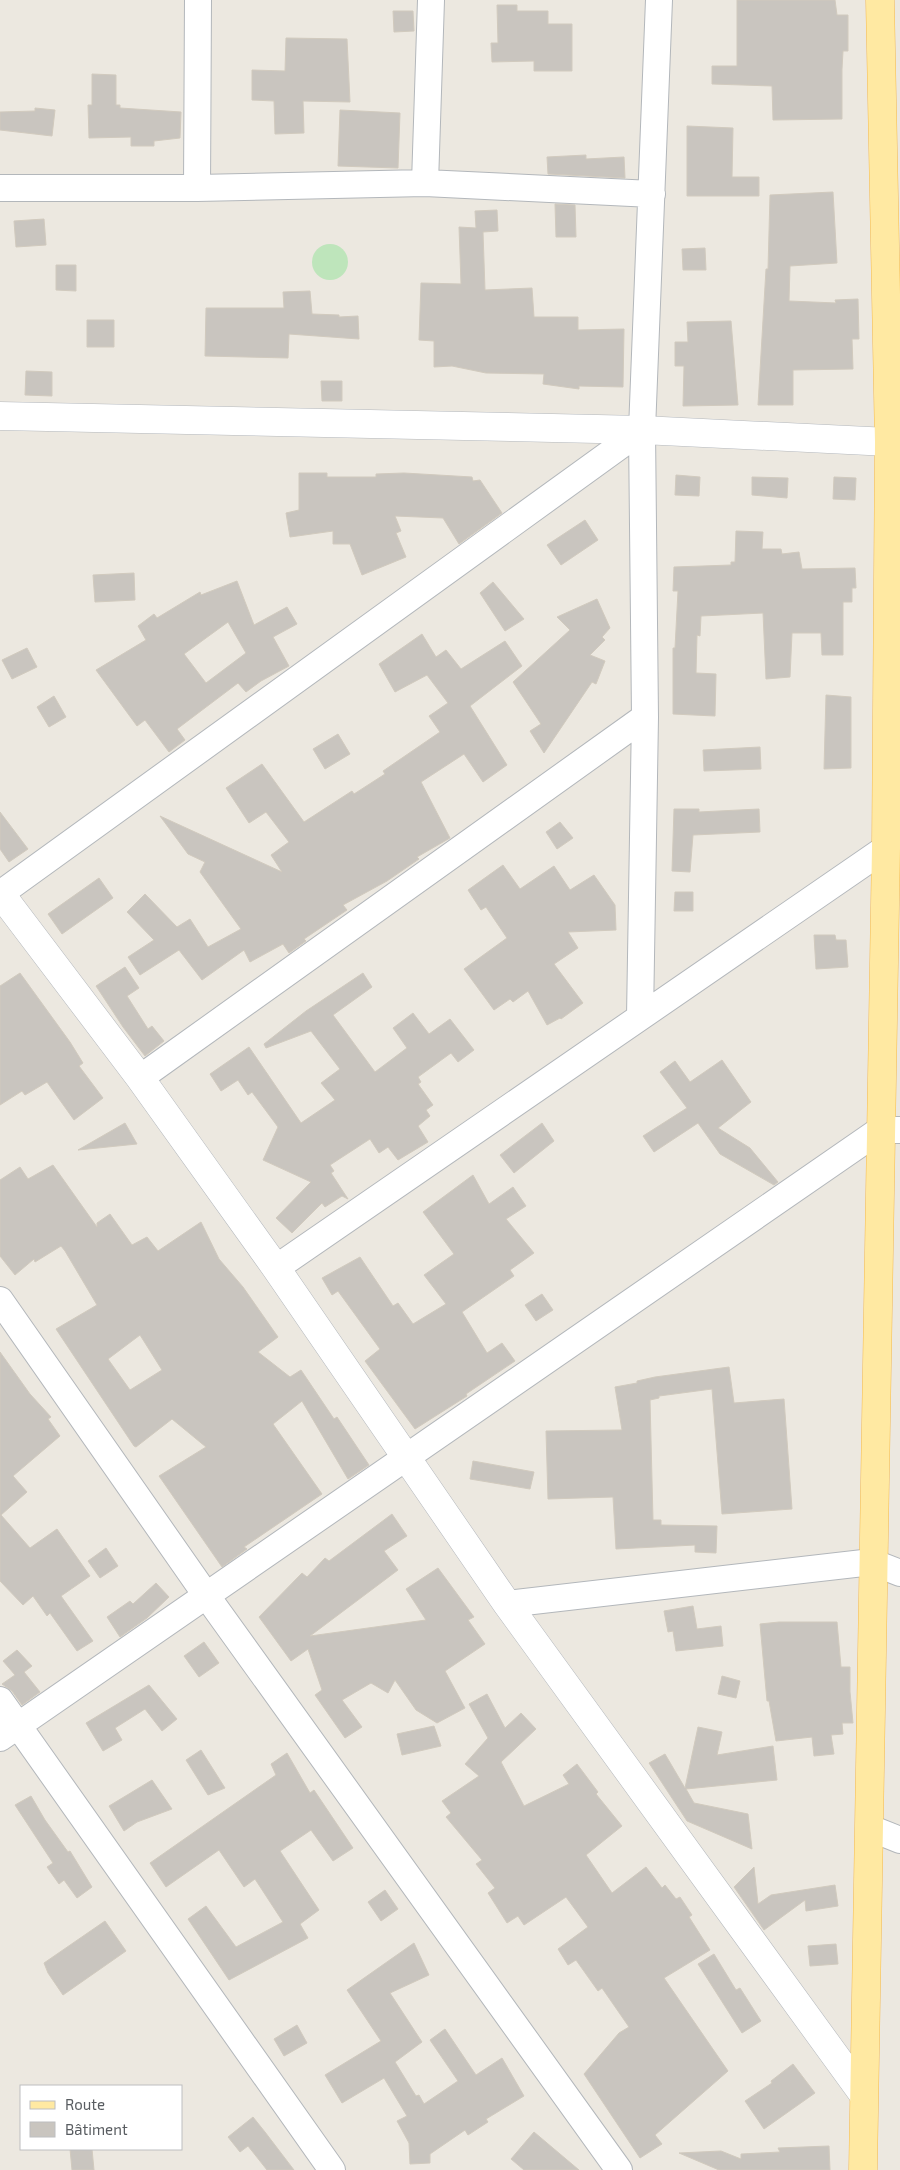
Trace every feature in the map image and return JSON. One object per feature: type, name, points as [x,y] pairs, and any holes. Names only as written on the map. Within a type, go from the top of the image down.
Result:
[{"type":"main road","points":[[863,2170],[863,2094],[870,1828],[872,1562],[890,1130],[886,848],[894,442],[880,0]]},
{"type":"street","points":[[197,188],[198,0]]},
{"type":"street","points":[[425,184],[431,0]]},
{"type":"street","points":[[640,1017],[645,717],[642,430],[659,0]]},
{"type":"street","points":[[0,188],[197,188],[425,184],[652,194]]},
{"type":"street","points":[[0,416],[642,430],[894,442]]},
{"type":"street","points":[[642,430],[0,894],[140,1078],[276,1268],[404,1458],[506,1604],[863,2094]]},
{"type":"street","points":[[140,1078],[645,717]]},
{"type":"street","points":[[276,1268],[886,848]]},
{"type":"street","points":[[10,1731],[404,1458],[890,1130]]},
{"type":"street","points":[[0,1300],[206,1595],[619,2170]]},
{"type":"street","points":[[506,1604],[872,1562],[900,1573]]},
{"type":"street","points":[[0,1700],[10,1731],[332,2170]]},
{"type":"street","points":[[870,1828],[900,1840]]},
{"type":"green space","points":[[330,244],[337,245],[343,249],[347,255],[347,269],[343,275],[337,279],[330,280],[323,279],[317,275],[313,269],[312,262],[313,255],[317,249],[323,245]]},
{"type":"building","points":[[737,0],[835,0],[837,15],[848,15],[848,51],[843,51],[842,119],[773,120],[772,86],[712,84],[712,66],[737,66]]},
{"type":"building","points":[[497,5],[517,5],[517,11],[548,11],[548,24],[572,24],[572,71],[534,71],[534,61],[492,62],[491,43],[498,43]]},
{"type":"building","points":[[393,11],[413,11],[414,31],[394,32]]},
{"type":"building","points":[[286,38],[347,39],[350,102],[303,101],[304,133],[275,134],[274,101],[252,100],[252,70],[285,71]]},
{"type":"building","points":[[92,74],[116,75],[116,105],[120,105],[120,108],[181,112],[180,138],[154,141],[154,146],[131,146],[131,137],[89,138],[88,105],[92,105]]},
{"type":"building","points":[[35,108],[55,110],[52,136],[0,130],[0,112],[35,111]]},
{"type":"building","points":[[340,110],[400,113],[398,168],[338,166]]},
{"type":"building","points":[[687,126],[733,128],[732,177],[759,177],[759,196],[687,196]]},
{"type":"building","points":[[586,155],[586,159],[624,157],[625,178],[548,174],[547,157]]},
{"type":"building","points":[[833,192],[837,263],[790,266],[789,301],[836,303],[835,300],[858,299],[859,339],[852,339],[853,369],[793,370],[793,405],[758,405],[766,269],[768,269],[770,195]]},
{"type":"building","points":[[555,204],[575,205],[576,237],[556,237]]},
{"type":"building","points":[[497,210],[498,231],[483,232],[485,290],[532,288],[534,317],[578,317],[578,330],[624,329],[623,387],[579,386],[579,389],[543,384],[544,374],[486,373],[452,366],[434,367],[434,341],[419,340],[421,283],[461,284],[459,227],[476,228],[475,211]]},
{"type":"building","points":[[44,219],[46,245],[16,247],[14,221]]},
{"type":"building","points":[[705,248],[706,270],[683,270],[682,249]]},
{"type":"building","points":[[56,265],[76,265],[76,291],[56,290]]},
{"type":"building","points":[[310,291],[312,314],[339,315],[339,317],[358,316],[359,339],[289,334],[288,358],[205,356],[206,308],[284,308],[283,292]]},
{"type":"building","points":[[87,320],[114,320],[114,347],[87,347]]},
{"type":"building","points":[[731,321],[738,405],[683,406],[684,366],[675,366],[675,342],[688,342],[687,322]]},
{"type":"building","points":[[26,371],[52,372],[52,396],[25,395]]},
{"type":"building","points":[[321,381],[342,381],[342,401],[322,401]]},
{"type":"building","points":[[299,473],[327,473],[327,477],[376,477],[376,474],[404,473],[472,477],[473,481],[480,480],[502,513],[459,544],[443,518],[395,516],[401,531],[396,533],[406,557],[362,575],[350,544],[333,544],[333,531],[290,537],[286,513],[299,510]]},
{"type":"building","points":[[676,475],[700,477],[699,496],[675,495]]},
{"type":"building","points":[[752,477],[788,478],[787,498],[752,495]]},
{"type":"building","points":[[834,477],[856,478],[855,500],[833,499]]},
{"type":"building","points":[[585,520],[598,540],[561,565],[547,545]]},
{"type":"building","points":[[736,531],[763,532],[762,549],[781,549],[782,554],[799,552],[802,569],[855,568],[856,588],[852,588],[852,602],[843,602],[843,655],[822,655],[821,633],[792,633],[790,677],[766,679],[763,613],[701,616],[700,636],[697,635],[696,673],[716,674],[715,716],[673,714],[673,648],[675,648],[678,591],[673,591],[674,567],[731,565],[731,562],[735,562]]},
{"type":"building","points":[[134,573],[135,600],[95,602],[93,575]]},
{"type":"building","points":[[237,581],[254,625],[287,607],[297,624],[273,637],[289,666],[261,681],[246,692],[238,683],[177,729],[185,740],[169,752],[145,720],[137,726],[96,670],[146,640],[138,626],[154,614],[157,618],[200,592],[201,595]],"holes":[[[228,622],[246,653],[206,683],[184,654]]]},
{"type":"building","points":[[493,582],[524,619],[505,631],[480,593]]},
{"type":"building","points":[[597,599],[610,628],[602,637],[605,640],[590,655],[605,661],[596,684],[592,682],[544,753],[530,731],[541,724],[513,682],[570,630],[557,617]]},
{"type":"building","points":[[422,634],[436,657],[446,650],[461,669],[505,641],[522,666],[470,706],[507,765],[483,782],[464,754],[421,782],[450,838],[417,857],[419,859],[387,881],[343,905],[347,910],[304,939],[306,941],[289,953],[283,944],[250,962],[244,950],[202,980],[179,950],[140,975],[128,957],[154,940],[127,912],[145,894],[177,927],[190,919],[208,947],[241,929],[200,872],[205,862],[188,854],[160,816],[282,872],[271,855],[289,842],[266,812],[249,823],[226,788],[262,764],[304,822],[352,791],[354,794],[385,774],[383,771],[440,732],[429,716],[448,703],[427,675],[395,692],[379,664]]},
{"type":"building","points":[[27,648],[37,667],[12,679],[2,660]]},
{"type":"building","points":[[826,695],[851,697],[851,768],[824,769]]},
{"type":"building","points":[[54,696],[66,717],[49,727],[37,707]]},
{"type":"building","points":[[338,734],[350,754],[325,769],[313,749]]},
{"type":"building","points":[[760,747],[761,769],[704,771],[703,750]]},
{"type":"building","points":[[674,809],[699,809],[699,812],[759,809],[760,832],[693,835],[690,872],[672,871]]},
{"type":"building","points":[[0,812],[28,849],[9,862],[0,849]]},
{"type":"building","points":[[560,822],[573,838],[557,849],[546,832]]},
{"type":"building","points":[[503,865],[520,889],[554,866],[570,890],[594,875],[615,905],[616,930],[568,932],[578,948],[554,964],[583,1003],[561,1019],[547,1025],[528,991],[513,1002],[510,999],[494,1010],[464,969],[507,938],[486,907],[481,910],[468,890]]},
{"type":"building","points":[[99,878],[113,898],[62,934],[48,914]]},
{"type":"building","points":[[675,892],[693,892],[693,911],[674,911]]},
{"type":"building","points":[[814,935],[835,935],[836,940],[846,940],[848,967],[816,969]]},
{"type":"building","points":[[125,967],[139,988],[127,996],[148,1029],[152,1026],[164,1041],[145,1056],[96,986]]},
{"type":"building","points":[[20,973],[70,1042],[83,1063],[79,1066],[103,1098],[74,1120],[47,1082],[25,1095],[22,1091],[0,1105],[0,986]]},
{"type":"building","points":[[363,973],[372,987],[333,1015],[375,1072],[407,1048],[393,1028],[413,1013],[429,1034],[450,1019],[474,1050],[458,1062],[451,1053],[418,1077],[421,1082],[418,1084],[433,1105],[426,1110],[430,1116],[418,1126],[428,1142],[398,1160],[388,1147],[379,1153],[370,1139],[330,1165],[334,1171],[331,1173],[348,1199],[342,1196],[325,1207],[322,1203],[292,1233],[276,1218],[311,1182],[263,1160],[278,1127],[252,1092],[248,1095],[238,1080],[221,1091],[210,1074],[249,1047],[301,1123],[335,1100],[321,1083],[340,1069],[311,1031],[266,1048],[264,1044],[306,1011]]},
{"type":"building","points":[[722,1060],[751,1102],[718,1128],[750,1148],[778,1182],[774,1185],[720,1154],[698,1123],[654,1152],[643,1136],[687,1108],[660,1072],[675,1061],[690,1082]]},
{"type":"building","points":[[125,1123],[137,1144],[78,1150]]},
{"type":"building","points":[[542,1123],[554,1141],[514,1173],[500,1155]]},
{"type":"building","points":[[53,1165],[97,1227],[97,1223],[110,1214],[132,1245],[147,1237],[158,1251],[201,1222],[219,1259],[243,1287],[278,1337],[258,1352],[290,1377],[301,1370],[334,1419],[337,1417],[369,1465],[348,1479],[302,1401],[273,1424],[322,1494],[244,1547],[247,1549],[222,1567],[159,1476],[206,1447],[172,1419],[136,1447],[134,1446],[56,1329],[97,1305],[61,1246],[35,1262],[34,1259],[15,1275],[0,1256],[0,1180],[20,1167],[28,1179]],"holes":[[[140,1335],[162,1370],[130,1390],[108,1359]]]},
{"type":"building","points":[[473,1175],[489,1204],[513,1187],[526,1206],[506,1219],[534,1253],[510,1270],[514,1276],[462,1312],[487,1353],[502,1343],[515,1361],[466,1394],[467,1396],[415,1429],[365,1361],[380,1349],[338,1291],[332,1295],[322,1278],[360,1257],[393,1306],[398,1303],[413,1324],[446,1304],[424,1275],[454,1254],[423,1212]]},
{"type":"building","points":[[542,1294],[553,1310],[536,1321],[525,1305]]},
{"type":"building","points":[[0,1352],[30,1394],[51,1417],[48,1419],[60,1436],[13,1476],[27,1492],[1,1515],[30,1548],[57,1529],[90,1576],[61,1596],[93,1641],[77,1651],[50,1613],[47,1616],[33,1596],[23,1605],[0,1581]]},
{"type":"building","points":[[729,1367],[734,1403],[784,1399],[792,1509],[722,1514],[712,1389],[659,1396],[659,1398],[650,1400],[653,1520],[661,1520],[661,1525],[717,1526],[716,1553],[695,1552],[695,1545],[616,1549],[613,1497],[548,1499],[546,1431],[622,1430],[615,1387],[655,1377]]},
{"type":"building","points":[[473,1461],[534,1472],[530,1489],[470,1479]]},
{"type":"building","points":[[392,1514],[407,1536],[384,1551],[398,1570],[310,1636],[426,1620],[406,1589],[438,1568],[474,1617],[468,1620],[485,1644],[445,1671],[465,1708],[437,1723],[416,1710],[395,1680],[388,1693],[371,1683],[342,1700],[362,1727],[345,1738],[315,1695],[322,1690],[308,1649],[291,1661],[259,1617],[302,1573],[307,1577],[325,1558],[329,1561]]},
{"type":"building","points":[[106,1548],[118,1566],[100,1578],[88,1561]]},
{"type":"building","points":[[156,1583],[169,1597],[147,1618],[120,1637],[107,1617],[130,1601],[133,1604]]},
{"type":"building","points":[[693,1606],[697,1629],[721,1626],[723,1646],[676,1651],[673,1631],[668,1632],[664,1611]]},
{"type":"building","points":[[779,1622],[837,1622],[841,1667],[850,1667],[853,1723],[842,1723],[843,1734],[831,1735],[834,1754],[814,1756],[812,1737],[776,1741],[769,1701],[767,1701],[760,1624]]},
{"type":"building","points":[[204,1642],[219,1663],[199,1677],[184,1656]]},
{"type":"building","points":[[17,1650],[32,1666],[24,1672],[40,1692],[22,1705],[12,1691],[2,1684],[15,1675],[3,1661]]},
{"type":"building","points":[[722,1676],[740,1681],[736,1698],[718,1694]]},
{"type":"building","points":[[149,1685],[177,1719],[162,1731],[145,1709],[115,1728],[122,1740],[103,1751],[86,1723]]},
{"type":"building","points":[[487,1694],[505,1728],[521,1713],[536,1729],[501,1762],[524,1806],[569,1784],[563,1775],[577,1764],[598,1792],[596,1794],[622,1826],[586,1855],[612,1893],[646,1867],[662,1888],[665,1885],[676,1899],[680,1897],[692,1915],[689,1917],[710,1950],[664,1978],[728,2071],[655,2135],[662,2144],[640,2158],[584,2074],[619,2033],[629,2027],[602,1988],[598,1991],[576,1960],[568,1965],[558,1949],[588,1927],[566,1897],[524,1925],[518,1916],[507,1923],[488,1893],[495,1888],[476,1864],[482,1860],[446,1817],[451,1813],[442,1801],[479,1776],[465,1764],[488,1738],[469,1704]]},
{"type":"building","points":[[434,1726],[441,1746],[402,1755],[397,1734]]},
{"type":"building","points":[[698,1727],[722,1732],[717,1755],[773,1746],[777,1780],[686,1789],[694,1803],[748,1814],[752,1849],[687,1821],[649,1763],[665,1754],[685,1788]]},
{"type":"building","points":[[201,1750],[225,1788],[208,1795],[186,1760]]},
{"type":"building","points":[[287,1753],[310,1793],[314,1790],[353,1848],[333,1861],[311,1830],[280,1851],[319,1910],[300,1924],[308,1938],[229,1980],[188,1919],[206,1906],[236,1947],[283,1922],[255,1879],[244,1887],[219,1850],[166,1887],[150,1863],[276,1775],[271,1764]]},
{"type":"building","points":[[152,1780],[172,1809],[137,1822],[124,1831],[109,1806]]},
{"type":"building","points":[[31,1796],[45,1820],[68,1852],[70,1851],[92,1887],[77,1898],[64,1880],[59,1884],[47,1867],[53,1863],[15,1805]]},
{"type":"building","points":[[754,1867],[758,1904],[771,1895],[835,1885],[838,1906],[806,1911],[805,1900],[764,1930],[734,1887]]},
{"type":"building","points":[[385,1890],[398,1909],[381,1921],[368,1902]]},
{"type":"building","points":[[105,1921],[126,1951],[63,1995],[48,1973],[44,1963]]},
{"type":"building","points":[[414,1943],[429,1975],[390,1993],[422,2042],[395,2062],[416,2096],[419,2095],[424,2104],[458,2081],[430,2040],[445,2029],[476,2075],[502,2058],[524,2096],[486,2119],[488,2122],[468,2135],[465,2130],[430,2154],[430,2163],[410,2164],[409,2143],[397,2121],[407,2116],[384,2078],[342,2103],[325,2075],[381,2041],[347,1990]]},
{"type":"building","points":[[836,1944],[838,1964],[810,1966],[808,1946]]},
{"type":"building","points":[[714,1954],[736,1990],[740,1988],[761,2021],[742,2033],[698,1964]]},
{"type":"building","points":[[297,2025],[307,2043],[284,2056],[274,2039]]},
{"type":"building","points":[[793,2064],[815,2093],[764,2129],[745,2101],[772,2083],[771,2081]]},
{"type":"building","points":[[253,2117],[294,2170],[267,2170],[248,2146],[240,2152],[228,2137]]},
{"type":"building","points":[[534,2132],[579,2170],[524,2170],[511,2159]]},
{"type":"building","points":[[829,2146],[830,2170],[719,2170],[679,2153],[721,2151],[741,2159],[741,2154],[780,2152],[778,2148]]},
{"type":"building","points":[[70,2150],[92,2150],[94,2170],[72,2170]]}]
